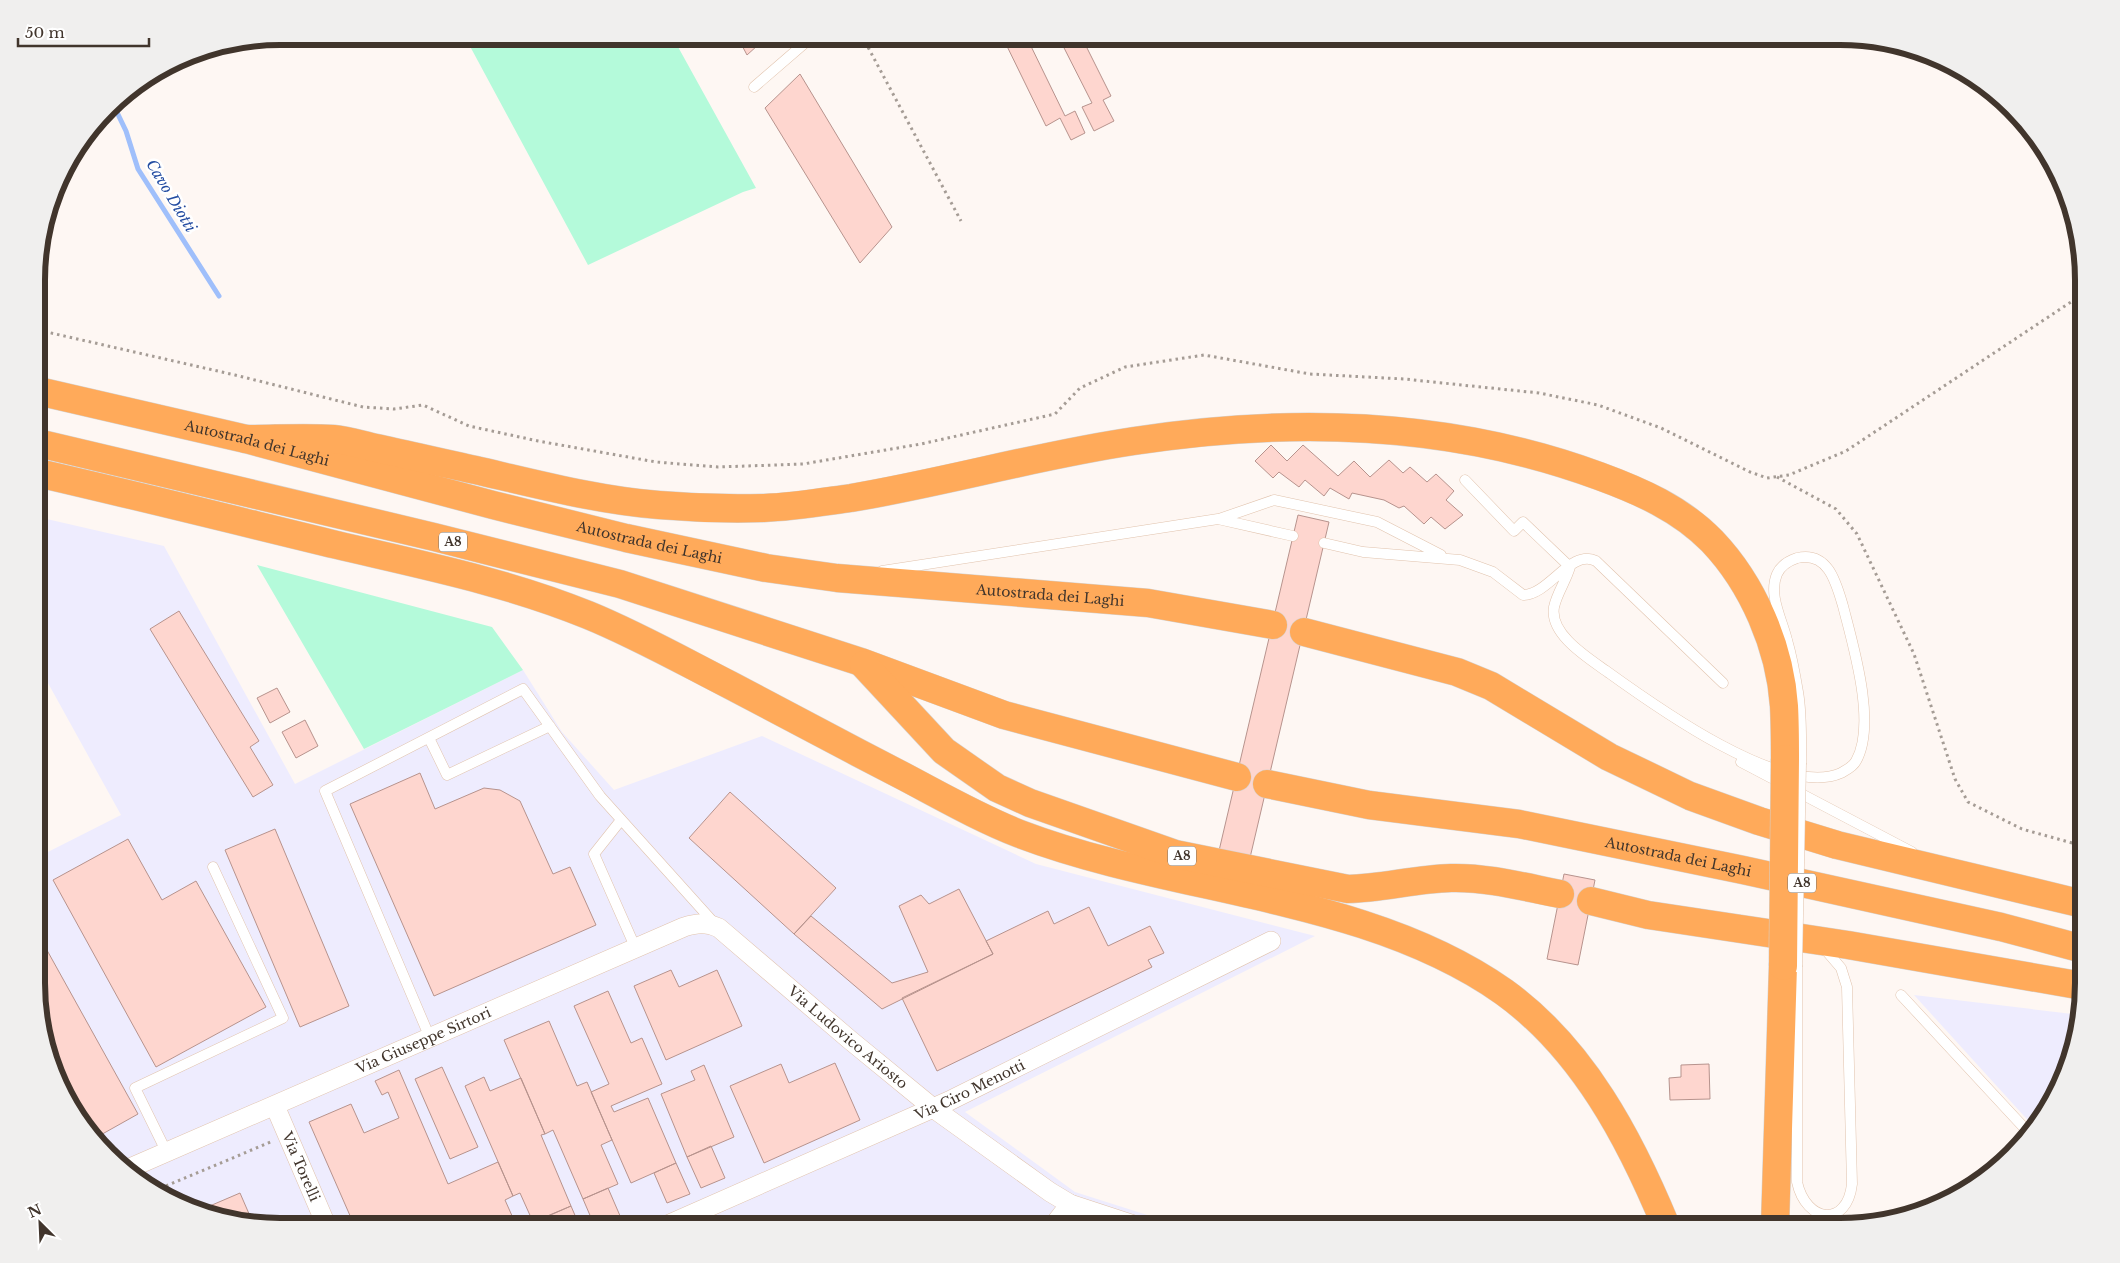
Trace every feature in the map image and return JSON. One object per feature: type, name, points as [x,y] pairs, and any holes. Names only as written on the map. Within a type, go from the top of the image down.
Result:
[{"type":"highway","name":"Autostrada dei Laghi","points":[[45,393],[246,439],[493,505],[626,538],[766,568],[837,578],[1148,603],[1273,625]]},
{"type":"highway","points":[[246,439],[337,439],[593,495],[656,505],[724,508],[768,508],[847,498],[900,490],[1122,443],[1207,431],[1280,426],[1348,426],[1430,434],[1489,444],[1539,455],[1632,488],[1686,519],[1711,540],[1732,565],[1765,623],[1777,664],[1793,761],[1790,967],[1775,1218]]},
{"type":"highway","name":"A8","points":[[45,446],[434,537],[620,584],[861,662],[1004,715],[1132,751],[1237,777]]},
{"type":"highway","points":[[45,475],[436,568],[553,602],[629,633],[947,799],[1017,833],[1092,858],[1311,910],[1402,939],[1451,960],[1504,993],[1536,1018],[1574,1061],[1597,1092],[1624,1136],[1662,1218]]},
{"type":"highway","points":[[1304,632],[1457,672],[1491,686],[1609,757],[1690,796],[1759,821],[1837,845],[2075,902]]},
{"type":"highway","name":"A8","points":[[861,662],[914,722],[944,751],[997,788],[1030,803],[1150,846],[1175,854],[1348,889],[1375,888],[1422,880],[1451,878],[1501,882],[1560,894]]},
{"type":"highway","name":"Autostrada dei Laghi","points":[[1267,784],[1369,805],[1519,824],[1752,872],[2001,927],[2075,947]]},
{"type":"highway","points":[[1591,901],[1648,915],[1815,940],[2075,985]]},
{"type":"street","name":"Via Giuseppe Sirtori","points":[[133,1167],[693,924],[710,924],[719,928]]},
{"type":"street","name":"Via Ludovico Ariosto","points":[[719,928],[933,1108],[1070,1204],[1113,1218]]},
{"type":"street","name":"Via Ciro Menotti","points":[[683,1218],[933,1108],[1271,941]]},
{"type":"street","name":"Via Torelli","points":[[275,1106],[323,1218]]},
{"type":"street","points":[[1059,1218],[1070,1204]]},
{"type":"lane","points":[[754,86],[802,45]]},
{"type":"lane","points":[[1465,480],[1514,531],[1523,522],[1570,567]]},
{"type":"lane","points":[[837,578],[1218,519],[1274,500],[1377,522],[1446,558]]},
{"type":"lane","points":[[1218,519],[1293,536]]},
{"type":"lane","points":[[1324,543],[1363,552],[1446,558],[1474,564],[1493,572],[1523,595],[1534,593],[1580,558],[1587,557],[1596,561],[1723,683]]},
{"type":"lane","points":[[1605,670],[1642,697],[1712,740],[1753,761],[1816,778],[1843,772],[1854,764],[1860,750],[1863,727],[1862,696],[1849,629],[1838,588],[1829,568],[1822,561],[1804,557],[1789,561],[1778,572],[1774,589],[1798,694],[1801,725],[1793,761]]},
{"type":"lane","points":[[1570,567],[1554,608],[1556,624],[1569,642],[1692,736],[1949,872]]},
{"type":"lane","points":[[430,1038],[325,791],[523,689],[600,796],[719,928]]},
{"type":"lane","points":[[429,738],[448,775],[550,726]]},
{"type":"lane","points":[[622,820],[594,854],[636,948]]},
{"type":"lane","points":[[167,1152],[135,1088],[283,1018],[213,867]]},
{"type":"lane","points":[[1790,967],[1797,1182],[1799,1194],[1805,1204],[1821,1215],[1842,1209],[1851,1196],[1852,1184],[1847,987],[1841,968],[1815,940]]},
{"type":"lane","points":[[1901,995],[2024,1129]]},
{"type":"path","points":[[867,45],[961,221]]},
{"type":"path","points":[[45,332],[235,375],[363,407],[394,409],[423,405],[470,426],[538,441],[656,462],[718,467],[803,464],[921,444],[1055,414],[1080,388],[1125,367],[1204,355],[1310,374],[1404,379],[1539,392],[1598,405],[1661,428],[1750,472],[1767,478],[1789,475],[1846,451],[2075,299]]},
{"type":"path","points":[[1777,477],[1836,509],[1857,534],[1914,654],[1955,779],[1968,802],[2022,829],[2075,844]]},
{"type":"path","points":[[163,1187],[278,1139]]},
{"type":"shaded area","points":[[45,519],[164,546],[295,784],[523,670],[562,732],[614,790],[762,736],[1036,864],[1315,936],[965,1112],[1075,1192],[1157,1218],[280,1218],[249,1216],[204,1206],[162,1187],[137,1170],[93,1126],[76,1101],[57,1059],[47,1014],[45,983],[45,853],[121,815],[45,678]]},
{"type":"shaded area","points":[[1914,995],[2073,1014],[2063,1059],[2044,1101],[2030,1122]]},
{"type":"green space","points":[[469,45],[677,45],[756,188],[743,192],[588,265]]},
{"type":"green space","points":[[257,565],[492,627],[523,670],[364,749]]},
{"type":"building","points":[[742,45],[758,45],[747,55]]},
{"type":"building","points":[[1006,45],[1030,45],[1065,116],[1075,111],[1085,133],[1071,140],[1060,118],[1046,126]]},
{"type":"building","points":[[1063,45],[1086,45],[1111,96],[1103,100],[1114,121],[1094,131],[1082,107],[1092,103]]},
{"type":"building","points":[[800,74],[892,227],[860,263],[765,108]]},
{"type":"building","points":[[1271,445],[1287,461],[1303,445],[1338,476],[1354,461],[1370,477],[1389,460],[1403,473],[1410,467],[1427,482],[1436,474],[1454,491],[1446,500],[1463,515],[1445,529],[1431,517],[1424,524],[1404,506],[1399,508],[1384,500],[1352,493],[1349,499],[1330,488],[1324,496],[1305,480],[1299,487],[1279,472],[1273,478],[1255,461]]},
{"type":"building","points":[[1298,515],[1329,522],[1249,862],[1218,855]]},
{"type":"building","points":[[179,611],[259,741],[250,747],[273,785],[253,797],[150,629]]},
{"type":"building","points":[[277,688],[290,712],[270,723],[257,698]]},
{"type":"building","points":[[305,720],[318,746],[296,758],[282,732]]},
{"type":"building","points":[[420,773],[435,809],[484,788],[500,790],[520,801],[553,874],[570,867],[596,925],[434,996],[350,804]]},
{"type":"building","points":[[730,792],[836,888],[794,934],[689,838]]},
{"type":"building","points":[[275,829],[349,1006],[300,1027],[225,850]]},
{"type":"building","points":[[128,839],[162,900],[196,881],[266,1007],[156,1067],[53,880]]},
{"type":"building","points":[[1564,874],[1595,880],[1578,965],[1547,959]]},
{"type":"building","points":[[959,889],[993,954],[882,1009],[794,934],[811,916],[892,983],[928,972],[899,906],[921,895],[929,904]]},
{"type":"building","points":[[1089,907],[1108,946],[1150,926],[1164,953],[1148,960],[1152,967],[937,1071],[902,998],[993,954],[986,941],[1048,911],[1054,924]]},
{"type":"building","points":[[45,947],[138,1114],[101,1135],[76,1101],[57,1059],[53,1044],[47,1014]]},
{"type":"building","points":[[671,970],[679,987],[717,970],[742,1026],[666,1060],[634,986]]},
{"type":"building","points":[[608,991],[631,1043],[642,1038],[662,1084],[611,1106],[614,1112],[648,1098],[676,1163],[631,1183],[591,1092],[609,1084],[574,1006]]},
{"type":"building","points":[[549,1021],[577,1086],[587,1082],[612,1140],[601,1145],[618,1184],[583,1199],[553,1130],[545,1134],[504,1040]]},
{"type":"building","points":[[835,1063],[860,1120],[764,1163],[730,1086],[781,1064],[789,1083]]},
{"type":"building","points":[[1709,1064],[1710,1099],[1670,1100],[1669,1078],[1681,1077],[1681,1065]]},
{"type":"building","points":[[704,1065],[734,1137],[687,1157],[661,1094],[695,1080],[691,1071]]},
{"type":"building","points":[[442,1067],[478,1147],[450,1159],[415,1079]]},
{"type":"building","points":[[399,1070],[448,1184],[498,1162],[513,1196],[505,1200],[513,1218],[351,1218],[309,1122],[351,1104],[364,1133],[399,1118],[388,1092],[382,1095],[375,1081]]},
{"type":"building","points":[[484,1077],[490,1091],[521,1078],[545,1134],[541,1135],[571,1206],[542,1218],[531,1218],[520,1193],[513,1196],[465,1086]]},
{"type":"building","points":[[711,1146],[725,1178],[701,1188],[687,1157]]},
{"type":"building","points":[[676,1163],[690,1194],[667,1203],[654,1173]]},
{"type":"building","points":[[608,1188],[621,1218],[591,1218],[583,1199]]},
{"type":"building","points":[[240,1193],[250,1216],[219,1210],[207,1207]]},
{"type":"building","points":[[571,1206],[576,1218],[546,1218]]},
{"type":"waterway","name":"Cavo Diotti","points":[[117,111],[126,131],[138,169],[219,296]]}]
